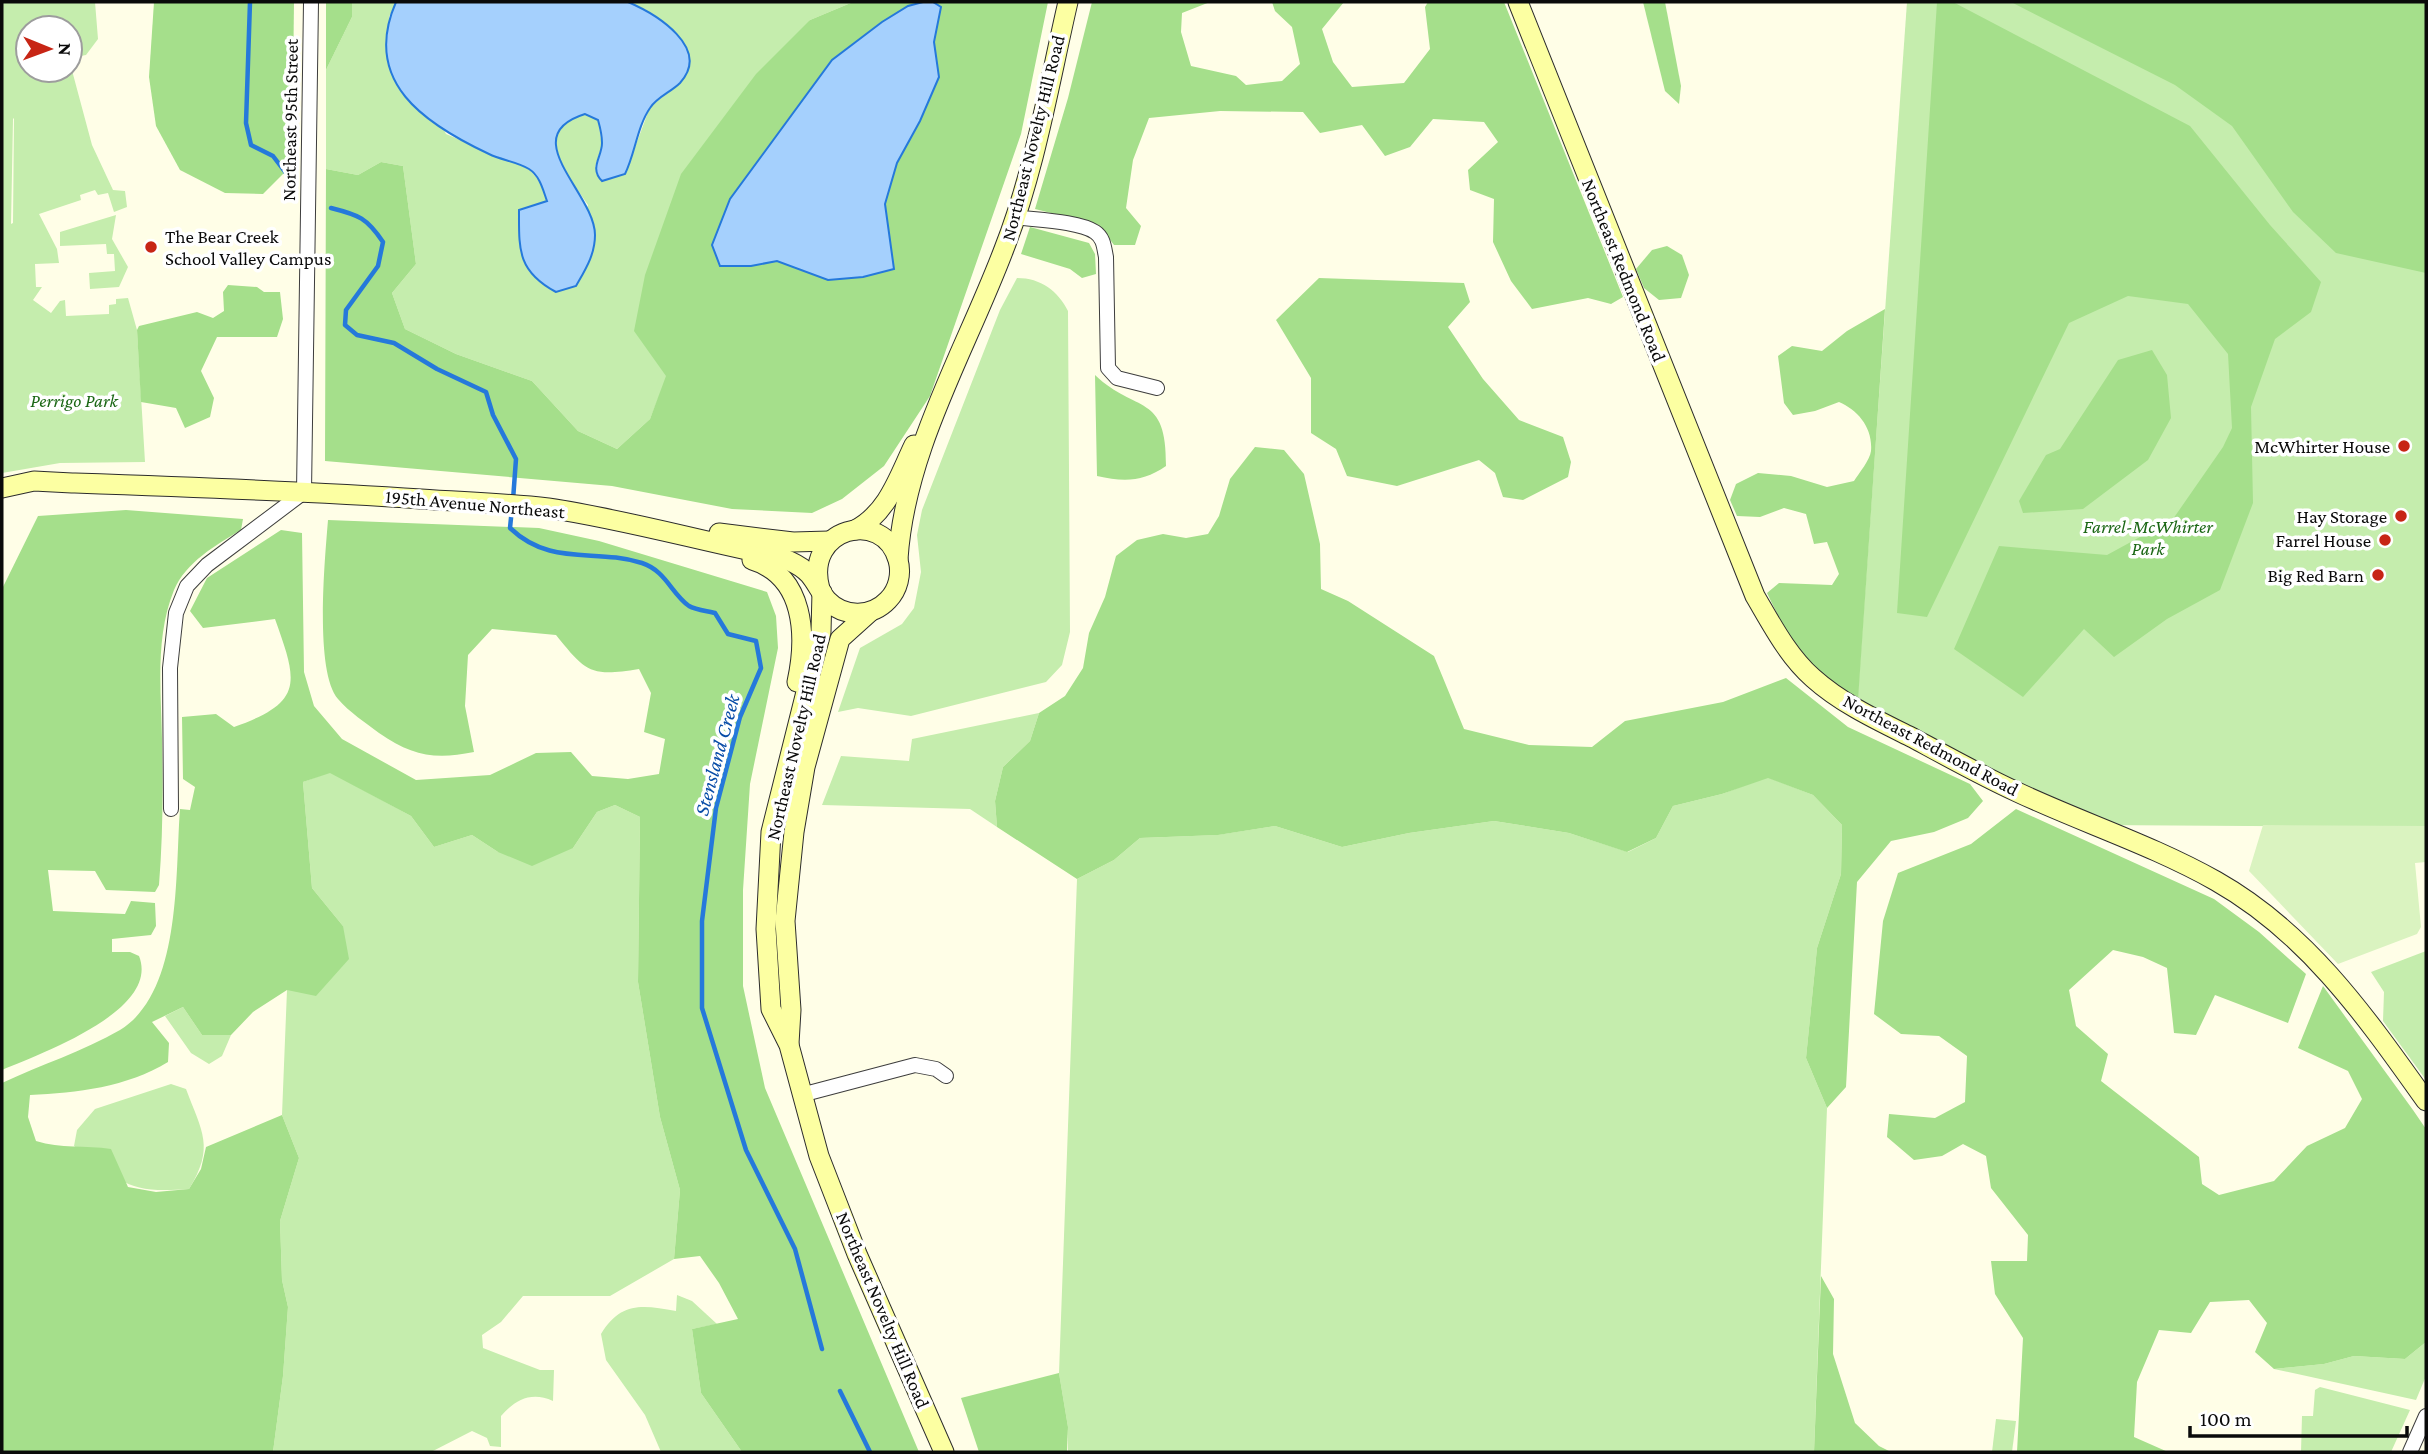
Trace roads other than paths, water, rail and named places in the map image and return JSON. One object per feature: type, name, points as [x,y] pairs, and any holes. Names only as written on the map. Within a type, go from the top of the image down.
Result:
[{"type":"street","name":"Northeast 95th Street","points":[[304,492],[311,2]]},
{"type":"street","name":"Northeast Novelty Hill Road","points":[[855,530],[867,523],[885,505],[944,388],[1003,251],[1030,163],[1068,2]]},
{"type":"street","name":"Northeast Redmond Road","points":[[1518,2],[1755,596],[1787,648],[1813,678],[1852,706],[2016,792],[2217,881],[2280,924],[2327,969],[2360,1009],[2426,1101]]},
{"type":"street","points":[[1014,216],[1082,227],[1096,232],[1102,240],[1106,257],[1108,368],[1117,378],[1157,388]]},
{"type":"street","name":"Northeast Novelty Hill Road","points":[[898,560],[902,513],[944,388]]},
{"type":"street","name":"195th Avenue Northeast","points":[[2,488],[34,481],[304,492],[544,508],[645,525]]},
{"type":"street","points":[[171,810],[170,668],[176,613],[187,586],[207,565],[304,492]]},
{"type":"street","points":[[645,525],[793,542],[829,541],[855,530],[869,531],[882,537],[892,547],[898,560],[897,586],[882,606],[870,612],[846,612],[836,607],[809,574],[786,559],[645,525]]},
{"type":"street","points":[[645,525],[702,547],[767,564],[787,583],[794,595],[799,611],[801,658],[781,751],[776,802]]},
{"type":"street","points":[[821,591],[817,564],[829,541]]},
{"type":"street","name":"Northeast Novelty Hill Road","points":[[821,591],[821,632],[776,802],[766,896],[771,1009],[789,1045],[819,1156],[857,1254],[944,1452]]},
{"type":"street","name":"Northeast Novelty Hill Road","points":[[789,1045],[791,1010],[785,921],[794,832],[805,767],[840,639],[870,612]]},
{"type":"street","points":[[801,1095],[915,1065],[936,1069],[946,1076]]},
{"type":"street","points":[[2410,1452],[2426,1416]]},
{"type":"water","points":[[396,2],[628,2],[665,24],[685,45],[689,57],[688,70],[680,83],[650,108],[625,174],[602,181],[598,176],[596,167],[602,143],[598,120],[585,114],[565,124],[557,136],[557,151],[563,167],[592,219],[595,235],[591,256],[576,286],[556,292],[534,276],[523,258],[519,236],[519,210],[547,201],[536,175],[529,169],[489,154],[443,129],[405,97],[393,77],[387,55],[387,30]]},
{"type":"water","points":[[933,2],[941,7],[934,42],[939,77],[920,121],[897,163],[885,204],[894,269],[863,277],[828,280],[777,261],[751,266],[720,266],[712,245],[730,199],[832,60],[882,22],[908,6]]},
{"type":"waterway","name":"Stensland Creek","points":[[250,2],[246,123],[251,145],[273,156],[289,177]]},
{"type":"waterway","name":"Stensland Creek","points":[[331,208],[362,219],[383,242],[378,266],[346,310],[345,325],[357,335],[394,343],[437,369],[486,392],[493,415],[516,459],[513,500]]},
{"type":"waterway","name":"Stensland Creek","points":[[512,508],[510,528],[525,540],[557,552],[642,563],[657,571],[689,606],[715,613],[728,634],[756,641],[761,668],[740,717],[716,808],[702,921],[702,1008],[746,1150],[795,1249],[822,1349]]},
{"type":"waterway","name":"Stensland Creek","points":[[840,1391],[870,1452]]},
{"type":"place","name":"The Bear Creek School Valley Campus","points":[[151,247]]},
{"type":"place","name":"McWhirter House","points":[[2404,446]]},
{"type":"place","name":"Hay Storage","points":[[2401,516]]},
{"type":"place","name":"Farrel House","points":[[2385,540]]},
{"type":"place","name":"Big Red Barn","points":[[2378,575]]},
{"type":"park label","name":"Perrigo Park","points":[[74,400]]},
{"type":"park label","name":"Farrel-McWhirter Park","points":[[2148,537]]}]
